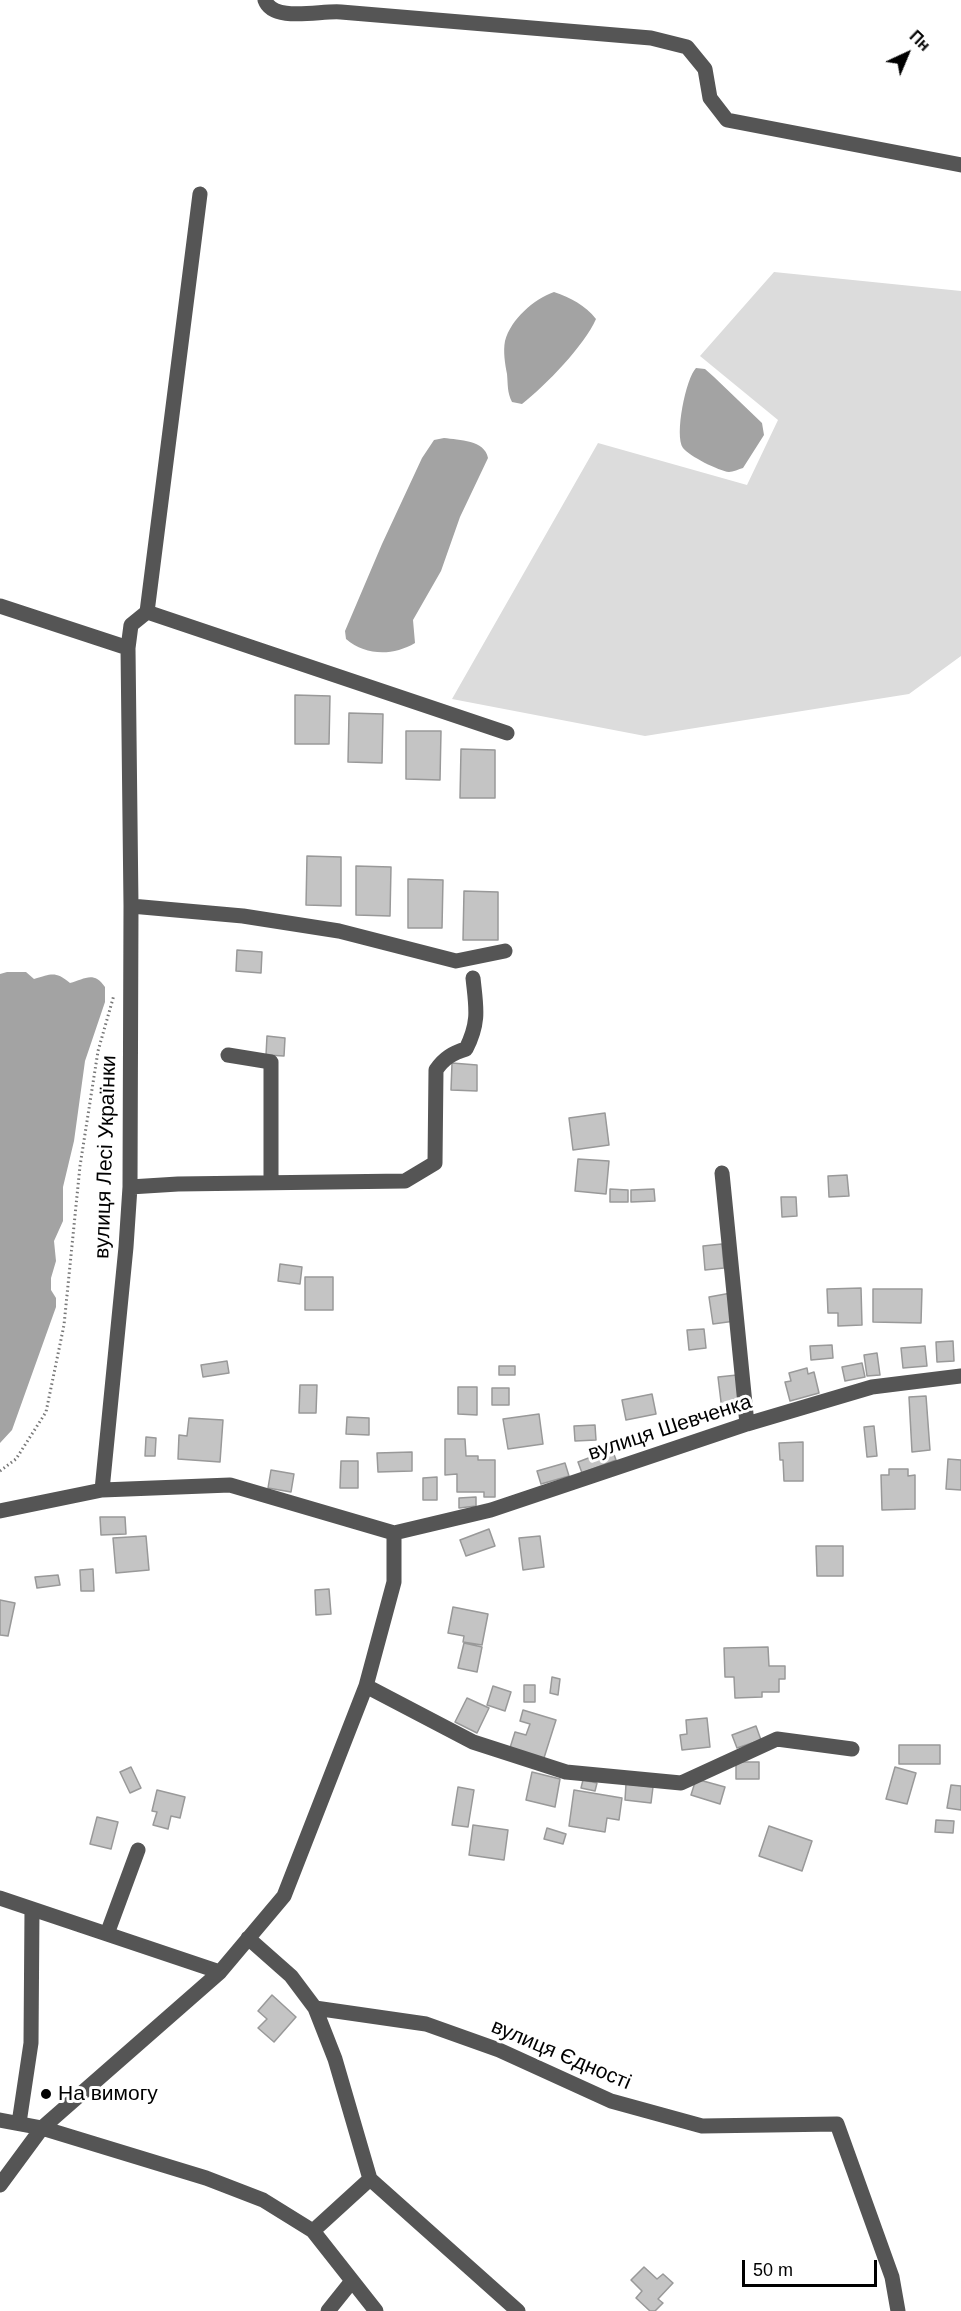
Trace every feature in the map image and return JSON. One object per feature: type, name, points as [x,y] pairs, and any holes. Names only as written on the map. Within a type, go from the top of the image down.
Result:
[{"type":"street","points":[[265,0],[267,5],[280,14],[333,12],[651,38],[687,47],[705,69],[710,98],[727,120],[961,165]]},
{"type":"street","points":[[200,194],[147,612],[507,733]]},
{"type":"street","points":[[0,606],[128,648]]},
{"type":"street","name":"вулиця Лесі Українки","points":[[102,1490],[130,1187],[131,906],[128,823],[128,648],[130,625],[147,612]]},
{"type":"street","points":[[131,906],[243,916],[339,931],[456,961],[505,951]]},
{"type":"street","points":[[130,1187],[178,1184],[405,1181],[435,1163],[436,1070],[441,1062],[454,1052],[466,1048],[475,1032],[477,1018],[473,978]]},
{"type":"street","points":[[228,1055],[271,1062],[271,1183]]},
{"type":"street","points":[[722,1173],[747,1424]]},
{"type":"street","name":"вулиця Шевченка","points":[[0,1511],[102,1490],[230,1485],[394,1533],[491,1510],[747,1424],[872,1387],[961,1376]]},
{"type":"street","points":[[0,2184],[42,2128],[219,1972],[284,1896],[366,1686],[394,1582],[394,1533]]},
{"type":"street","points":[[366,1686],[473,1742],[566,1772],[681,1783],[777,1739],[852,1749]]},
{"type":"street","points":[[107,1934],[138,1850]]},
{"type":"street","points":[[0,1898],[219,1972]]},
{"type":"street","points":[[20,2123],[31,2043],[32,1909]]},
{"type":"street","points":[[248,1938],[291,1976],[315,2008],[335,2059],[370,2179],[518,2311]]},
{"type":"street","name":"вулиця Єдності","points":[[315,2008],[426,2024],[499,2050],[611,2101],[702,2126],[837,2124],[892,2277],[898,2311]]},
{"type":"street","points":[[0,2120],[42,2128],[206,2178],[263,2200],[313,2231],[376,2311]]},
{"type":"street","points":[[313,2231],[370,2179]]},
{"type":"street","points":[[328,2311],[352,2281]]},
{"type":"path","points":[[0,1471],[16,1459],[46,1412],[64,1325],[80,1166],[98,1051],[117,987]]},
{"type":"shaded area","points":[[774,272],[961,291],[961,656],[909,694],[645,736],[452,699],[598,443],[747,485],[778,420],[700,356]]},
{"type":"shaded area","points":[[554,292],[577,302],[596,319],[574,353],[553,376],[522,404],[512,402],[508,392],[504,353],[508,333],[524,311]]},
{"type":"shaded area","points":[[696,368],[705,369],[762,423],[764,435],[743,468],[731,472],[724,471],[698,459],[683,448],[680,432],[682,407],[688,383]]},
{"type":"shaded area","points":[[444,438],[477,444],[486,452],[488,458],[460,517],[441,571],[413,620],[415,643],[389,652],[362,649],[346,639],[345,631],[422,458],[434,440]]},
{"type":"shaded area","points":[[26,972],[34,979],[57,975],[70,983],[92,977],[105,987],[105,1002],[85,1061],[74,1141],[63,1187],[63,1221],[54,1241],[56,1261],[51,1278],[51,1290],[56,1298],[56,1307],[12,1430],[0,1443],[0,974]]},
{"type":"building","points":[[295,695],[330,696],[329,744],[295,744]]},
{"type":"building","points":[[349,713],[383,714],[382,763],[348,762]]},
{"type":"building","points":[[406,731],[441,731],[440,780],[406,779]]},
{"type":"building","points":[[461,749],[495,750],[495,798],[460,798]]},
{"type":"building","points":[[307,856],[341,857],[341,906],[306,905]]},
{"type":"building","points":[[356,866],[391,867],[390,916],[356,915]]},
{"type":"building","points":[[408,879],[443,880],[442,928],[408,928]]},
{"type":"building","points":[[464,891],[498,892],[498,940],[463,940]]},
{"type":"building","points":[[237,950],[262,952],[261,973],[236,971]]},
{"type":"building","points":[[267,1036],[285,1038],[284,1056],[266,1055]]},
{"type":"building","points":[[452,1063],[477,1065],[477,1091],[451,1090]]},
{"type":"building","points":[[605,1113],[609,1145],[573,1150],[569,1118]]},
{"type":"building","points":[[578,1159],[609,1161],[606,1194],[575,1191]]},
{"type":"building","points":[[847,1175],[849,1196],[829,1197],[828,1176]]},
{"type":"building","points":[[610,1189],[628,1190],[628,1202],[610,1202]]},
{"type":"building","points":[[654,1189],[655,1201],[631,1202],[631,1190]]},
{"type":"building","points":[[781,1197],[796,1197],[797,1216],[782,1217]]},
{"type":"building","points":[[722,1244],[724,1268],[705,1270],[703,1246]]},
{"type":"building","points":[[280,1264],[302,1267],[300,1284],[278,1281]]},
{"type":"building","points":[[305,1277],[333,1277],[333,1310],[305,1310]]},
{"type":"building","points":[[861,1288],[862,1325],[838,1326],[838,1313],[828,1313],[827,1289]]},
{"type":"building","points":[[873,1289],[922,1289],[921,1323],[873,1322]]},
{"type":"building","points":[[731,1293],[735,1321],[713,1324],[709,1297]]},
{"type":"building","points":[[704,1329],[706,1348],[689,1350],[687,1330]]},
{"type":"building","points":[[953,1341],[954,1361],[937,1362],[936,1342]]},
{"type":"building","points":[[832,1345],[833,1358],[811,1360],[810,1346]]},
{"type":"building","points":[[925,1346],[927,1366],[903,1368],[901,1348]]},
{"type":"building","points":[[877,1353],[880,1375],[867,1376],[864,1355]]},
{"type":"building","points":[[227,1361],[229,1373],[203,1377],[201,1365]]},
{"type":"building","points":[[862,1363],[865,1377],[845,1381],[842,1367]]},
{"type":"building","points":[[499,1366],[515,1366],[515,1375],[499,1375]]},
{"type":"building","points":[[807,1368],[808,1374],[814,1372],[819,1393],[790,1401],[785,1382],[791,1381],[789,1373]]},
{"type":"building","points":[[737,1375],[741,1408],[722,1410],[718,1377]]},
{"type":"building","points":[[300,1385],[317,1385],[316,1413],[299,1413]]},
{"type":"building","points":[[458,1387],[477,1387],[477,1415],[458,1414]]},
{"type":"building","points":[[492,1388],[509,1388],[509,1405],[492,1405]]},
{"type":"building","points":[[652,1394],[656,1414],[626,1420],[622,1400]]},
{"type":"building","points":[[926,1396],[930,1450],[912,1452],[909,1397]]},
{"type":"building","points":[[539,1414],[543,1444],[508,1449],[503,1419]]},
{"type":"building","points":[[347,1417],[369,1418],[369,1435],[346,1434]]},
{"type":"building","points":[[189,1418],[223,1420],[220,1462],[178,1459],[179,1435],[187,1436]]},
{"type":"building","points":[[595,1425],[596,1440],[575,1441],[574,1426]]},
{"type":"building","points":[[874,1426],[877,1456],[867,1457],[864,1427]]},
{"type":"building","points":[[146,1437],[156,1438],[155,1456],[145,1456]]},
{"type":"building","points":[[445,1439],[465,1439],[466,1456],[478,1456],[478,1460],[495,1460],[495,1497],[484,1497],[484,1492],[457,1492],[457,1474],[445,1475]]},
{"type":"building","points":[[803,1442],[803,1481],[784,1481],[779,1443]]},
{"type":"building","points":[[612,1449],[616,1460],[582,1473],[578,1462]]},
{"type":"building","points":[[412,1452],[412,1471],[378,1472],[377,1453]]},
{"type":"building","points":[[948,1459],[961,1460],[961,1490],[946,1489]]},
{"type":"building","points":[[341,1461],[358,1461],[358,1488],[340,1488]]},
{"type":"building","points":[[565,1463],[569,1476],[541,1484],[537,1471]]},
{"type":"building","points":[[889,1469],[908,1469],[908,1476],[915,1475],[915,1509],[882,1510],[881,1475],[889,1475]]},
{"type":"building","points":[[271,1470],[294,1474],[291,1492],[268,1488]]},
{"type":"building","points":[[437,1477],[437,1500],[423,1500],[423,1478]]},
{"type":"building","points":[[476,1497],[476,1506],[459,1508],[459,1498]]},
{"type":"building","points":[[100,1517],[125,1517],[126,1534],[101,1535]]},
{"type":"building","points":[[489,1529],[495,1546],[466,1556],[460,1540]]},
{"type":"building","points":[[146,1536],[149,1570],[116,1573],[113,1538]]},
{"type":"building","points":[[540,1536],[544,1567],[523,1570],[519,1538]]},
{"type":"building","points":[[816,1546],[843,1546],[843,1576],[817,1576]]},
{"type":"building","points":[[93,1569],[94,1591],[81,1591],[80,1570]]},
{"type":"building","points":[[58,1575],[60,1585],[37,1588],[35,1577]]},
{"type":"building","points":[[329,1589],[331,1614],[316,1615],[315,1590]]},
{"type":"building","points":[[0,1600],[15,1603],[8,1636],[0,1635]]},
{"type":"building","points":[[453,1607],[488,1614],[482,1645],[463,1642],[464,1636],[448,1633]]},
{"type":"building","points":[[464,1643],[482,1647],[477,1672],[458,1668]]},
{"type":"building","points":[[768,1647],[769,1666],[785,1666],[785,1679],[779,1679],[779,1692],[762,1692],[762,1697],[735,1698],[734,1677],[725,1677],[724,1648]]},
{"type":"building","points":[[552,1677],[560,1679],[558,1695],[550,1693]]},
{"type":"building","points":[[524,1685],[535,1685],[535,1702],[524,1702]]},
{"type":"building","points":[[493,1686],[511,1692],[505,1711],[487,1705]]},
{"type":"building","points":[[467,1698],[489,1708],[477,1733],[455,1722]]},
{"type":"building","points":[[523,1710],[556,1720],[543,1761],[509,1751],[515,1732],[526,1735],[530,1724],[520,1721]]},
{"type":"building","points":[[707,1718],[710,1747],[682,1750],[680,1735],[687,1734],[686,1720]]},
{"type":"building","points":[[756,1726],[761,1740],[737,1748],[732,1735]]},
{"type":"building","points":[[899,1745],[940,1745],[940,1764],[899,1764]]},
{"type":"building","points":[[736,1762],[759,1762],[759,1779],[736,1779]]},
{"type":"building","points":[[131,1767],[141,1788],[130,1793],[120,1772]]},
{"type":"building","points":[[895,1767],[916,1773],[907,1804],[886,1799]]},
{"type":"building","points":[[532,1772],[560,1779],[555,1807],[526,1800]]},
{"type":"building","points":[[696,1779],[725,1787],[720,1804],[691,1795]]},
{"type":"building","points":[[583,1780],[597,1783],[595,1791],[581,1788]]},
{"type":"building","points":[[626,1784],[653,1787],[651,1803],[625,1800]]},
{"type":"building","points":[[951,1785],[961,1786],[961,1810],[947,1808]]},
{"type":"building","points":[[458,1787],[474,1790],[468,1827],[452,1825]]},
{"type":"building","points":[[157,1790],[185,1797],[180,1818],[171,1816],[168,1829],[153,1825],[157,1812],[152,1811]]},
{"type":"building","points":[[574,1790],[622,1798],[619,1820],[607,1818],[605,1832],[569,1826]]},
{"type":"building","points":[[97,1817],[118,1822],[111,1849],[90,1844]]},
{"type":"building","points":[[936,1820],[954,1821],[953,1833],[935,1832]]},
{"type":"building","points":[[473,1825],[508,1830],[504,1860],[469,1855]]},
{"type":"building","points":[[769,1826],[812,1841],[802,1871],[759,1856]]},
{"type":"building","points":[[547,1828],[566,1834],[563,1844],[544,1839]]},
{"type":"building","points":[[272,1995],[296,2017],[274,2042],[258,2028],[267,2019],[258,2011]]},
{"type":"building","points":[[644,2267],[657,2279],[663,2274],[673,2283],[658,2299],[663,2303],[655,2311],[650,2311],[636,2298],[642,2291],[631,2280]]},
{"type":"place","name":"На вимогу","points":[[46,2094]]}]
